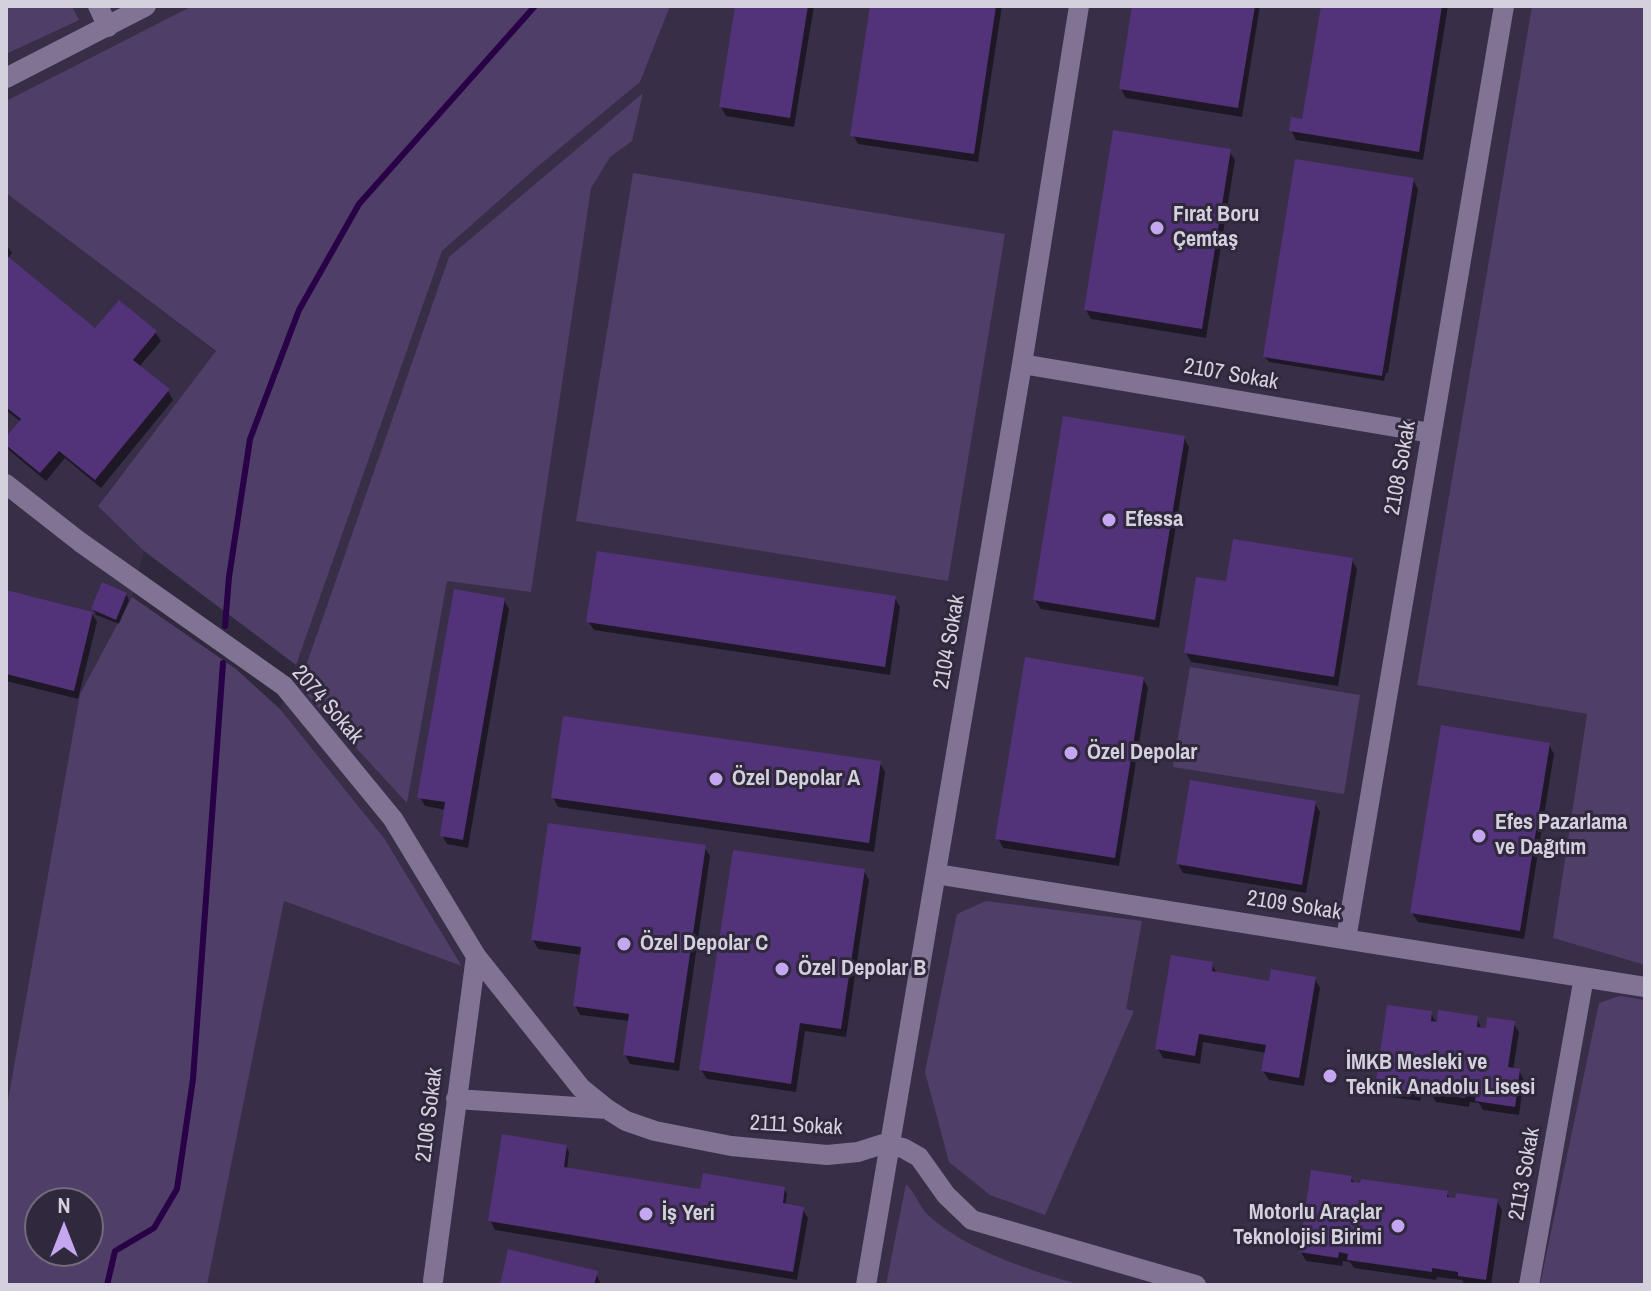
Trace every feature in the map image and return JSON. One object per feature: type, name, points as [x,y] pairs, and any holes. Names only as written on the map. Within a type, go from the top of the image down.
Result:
[{"type":"street","points":[[98,6],[108,27]]},
{"type":"street","points":[[6,78],[146,6]]},
{"type":"street","name":"2104 Sokak","points":[[866,1285],[1022,364],[1079,6]]},
{"type":"street","name":"2108 Sokak","points":[[1346,939],[1504,6]]},
{"type":"street","name":"2107 Sokak","points":[[1022,364],[1431,433]]},
{"type":"street","name":"2074 Sokak","points":[[6,484],[80,542],[284,686],[393,819],[476,956]]},
{"type":"street","name":"2109 Sokak","points":[[936,874],[1645,987]]},
{"type":"street","name":"2106 Sokak","points":[[433,1281],[476,956]]},
{"type":"street","name":"2111 Sokak","points":[[476,956],[581,1088],[626,1121],[655,1131],[731,1146],[827,1155],[890,1145]]},
{"type":"street","name":"2113 Sokak","points":[[1529,1285],[1584,977]]},
{"type":"street","points":[[456,1099],[607,1109]]},
{"type":"street","points":[[890,1145],[919,1157],[946,1195],[972,1220],[1196,1285]]},
{"type":"shaded area","points":[[6,6],[192,6],[6,101]]},
{"type":"shaded area","points":[[6,6],[72,6],[79,20],[6,54]]},
{"type":"shaded area","points":[[192,6],[670,6],[640,82],[442,251],[296,665],[144,551],[98,506],[216,351],[6,193],[6,101]]},
{"type":"shaded area","points":[[670,6],[1532,6],[1417,685],[1587,714],[1553,938],[1645,965],[1645,1285],[207,1285],[284,901],[462,965],[384,838],[280,709],[442,251],[640,82]]},
{"type":"shaded area","points":[[1532,6],[1645,6],[1645,965],[1553,938],[1587,714],[1417,685]]},
{"type":"shaded area","points":[[643,93],[632,141],[610,157],[591,188],[531,592],[447,581],[407,803],[299,686],[449,257]]},
{"type":"shaded area","points":[[633,173],[1005,234],[948,581],[576,521]]},
{"type":"shaded area","points":[[6,193],[216,352],[98,505],[144,551],[132,597],[80,694],[6,1111]]},
{"type":"shaded area","points":[[132,597],[236,669],[280,709],[384,838],[462,966],[284,901],[207,1285],[6,1285],[6,1111],[80,694]]},
{"type":"shaded area","points":[[1190,667],[1360,695],[1344,794],[1173,767]]},
{"type":"shaded area","points":[[986,901],[1142,921],[1126,1009],[1134,1011],[1045,1215],[990,1195],[949,1162],[925,1072],[957,914]]},
{"type":"shaded area","points":[[1620,996],[1645,1000],[1645,1285],[1540,1285],[1599,1003]]},
{"type":"shaded area","points":[[906,1184],[928,1215],[961,1239],[1043,1274],[1082,1285],[886,1285]]},
{"type":"building","points":[[735,6],[808,6],[790,118],[719,107]]},
{"type":"building","points":[[870,6],[996,6],[974,154],[850,136]]},
{"type":"building","points":[[1132,6],[1255,6],[1238,108],[1119,89]]},
{"type":"building","points":[[1321,6],[1442,6],[1419,152],[1289,131],[1291,117],[1302,119]]},
{"type":"building","name":"Fırat Boru Çemtaş","points":[[1113,130],[1231,149],[1202,329],[1084,310]]},
{"type":"building","points":[[1295,159],[1414,178],[1382,376],[1263,357]]},
{"type":"building","points":[[6,255],[95,328],[119,300],[157,331],[133,360],[170,389],[95,480],[59,451],[40,473],[6,445],[6,437],[21,419],[6,407]]},
{"type":"building","name":"Efessa","points":[[1063,416],[1185,436],[1155,620],[1033,600]]},
{"type":"building","points":[[1233,539],[1353,558],[1334,677],[1184,653],[1196,577],[1226,581]]},
{"type":"building","points":[[597,551],[896,596],[885,667],[586,622]]},
{"type":"building","points":[[102,582],[127,593],[116,620],[91,609]]},
{"type":"building","points":[[454,589],[505,598],[463,840],[440,836],[445,802],[417,798]]},
{"type":"building","points":[[6,590],[93,612],[74,691],[6,674]]},
{"type":"building","name":"Özel Depolar","points":[[1025,657],[1144,677],[1115,858],[995,839]]},
{"type":"building","name":"Özel Depolar A","points":[[563,716],[881,761],[869,843],[551,798]]},
{"type":"building","name":"Efes Pazarlama ve Dağıtım","points":[[1441,725],[1550,743],[1520,931],[1410,913]]},
{"type":"building","points":[[1190,780],[1316,801],[1302,885],[1176,864]]},
{"type":"building","name":"Özel Depolar C","points":[[548,823],[706,845],[674,1063],[623,1055],[629,1014],[573,1006],[581,947],[531,940]]},
{"type":"building","name":"Özel Depolar B","points":[[733,850],[865,869],[841,1029],[800,1023],[791,1084],[699,1070]]},
{"type":"building","name":"İMKB Mesleki ve Teknik Anadolu Lisesi","points":[[1171,955],[1213,962],[1212,971],[1269,981],[1271,969],[1316,977],[1299,1078],[1261,1071],[1266,1045],[1199,1034],[1195,1056],[1155,1049]]},
{"type":"building","points":[[1387,1005],[1432,1011],[1431,1021],[1437,1022],[1438,1010],[1478,1016],[1477,1027],[1486,1028],[1487,1017],[1515,1021],[1508,1067],[1520,1069],[1515,1107],[1475,1101],[1476,1095],[1465,1093],[1465,1098],[1428,1093],[1429,1086],[1417,1084],[1416,1093],[1375,1087]]},
{"type":"building","name":"İş Yeri","points":[[502,1134],[567,1145],[564,1167],[700,1189],[703,1173],[785,1187],[783,1203],[804,1207],[793,1272],[488,1221]]},
{"type":"building","name":"Motorlu Araçlar Teknolojisi Birimi","points":[[1311,1170],[1352,1176],[1351,1182],[1360,1183],[1361,1179],[1448,1191],[1447,1197],[1455,1198],[1456,1193],[1498,1199],[1486,1280],[1432,1268],[1432,1272],[1347,1260],[1348,1254],[1339,1252],[1338,1258],[1299,1252]]},
{"type":"building","points":[[508,1249],[598,1271],[594,1285],[500,1285]]},
{"type":"waterway","points":[[225,626],[229,577],[250,439],[299,310],[359,204],[535,6]]},
{"type":"waterway","points":[[107,1285],[115,1251],[154,1228],[177,1189],[193,1079],[223,663]]},
{"type":"place","name":"Fırat Boru Çemtaş","points":[[1157,228]]},
{"type":"place","name":"Efessa","points":[[1109,520]]},
{"type":"place","name":"Özel Depolar","points":[[1071,753]]},
{"type":"place","name":"Özel Depolar A","points":[[716,779]]},
{"type":"place","name":"Efes Pazarlama ve Dağıtım","points":[[1479,836]]},
{"type":"place","name":"Özel Depolar C","points":[[624,944]]},
{"type":"place","name":"Özel Depolar B","points":[[782,969]]},
{"type":"place","name":"İMKB Mesleki ve Teknik Anadolu Lisesi","points":[[1330,1076]]},
{"type":"place","name":"İş Yeri","points":[[646,1214]]},
{"type":"place","name":"Motorlu Araçlar Teknolojisi Birimi","points":[[1398,1226]]}]
